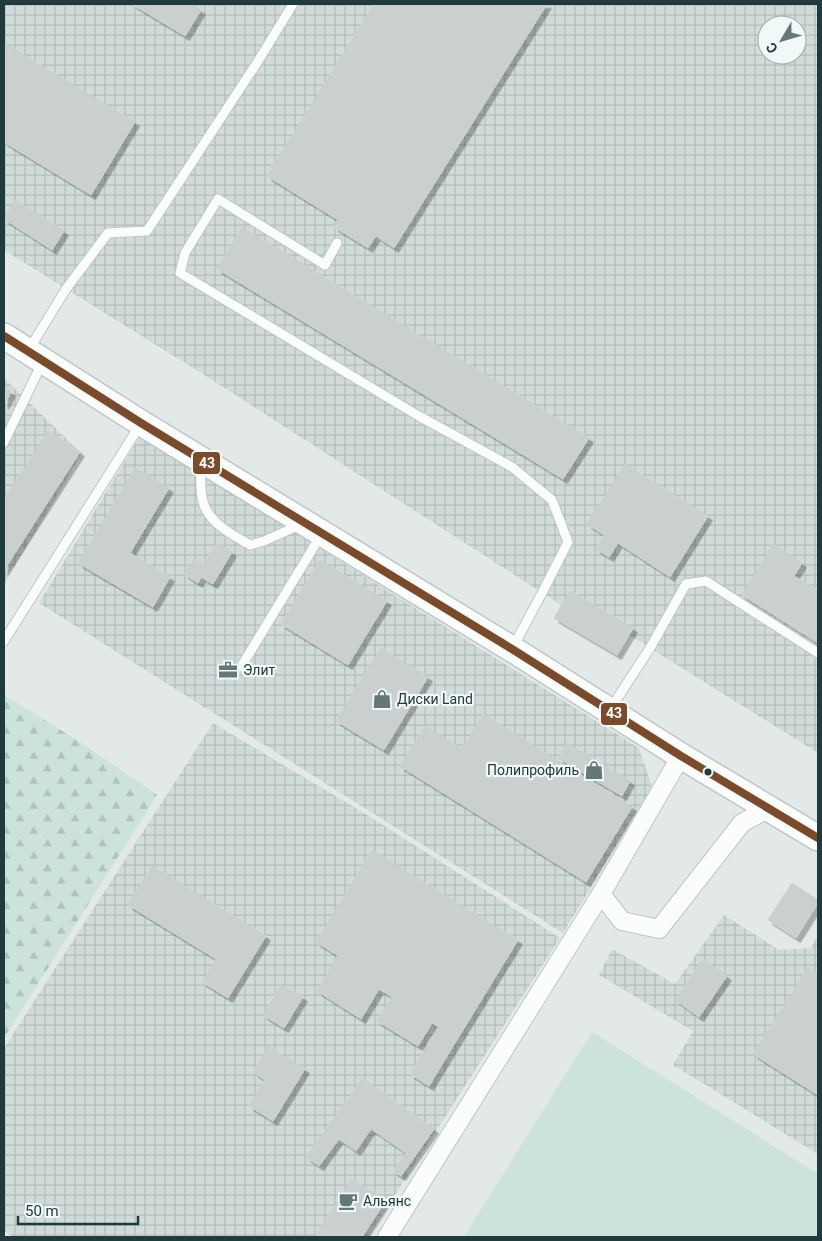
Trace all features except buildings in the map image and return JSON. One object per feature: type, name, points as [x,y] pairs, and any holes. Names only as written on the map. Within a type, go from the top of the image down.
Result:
[{"type":"main road","points":[[4,336],[200,460],[512,650],[681,756],[818,838]]},
{"type":"street","points":[[387,1237],[601,894],[681,756]]},
{"type":"street","points":[[601,894],[622,921],[659,929],[742,823],[769,808]]},
{"type":"lane","points":[[4,442],[36,356],[66,289],[108,233],[147,231],[293,4]]},
{"type":"lane","points":[[337,243],[324,264],[218,199],[185,253],[180,273],[418,415],[512,467],[552,500],[568,542],[512,650]]},
{"type":"lane","points":[[4,641],[141,423]]},
{"type":"lane","points":[[200,460],[202,499],[210,518],[232,535],[250,545],[314,529]]},
{"type":"lane","points":[[241,668],[314,529]]},
{"type":"lane","points":[[610,711],[650,648],[686,584],[706,581],[818,654]]},
{"type":"shaded area","points":[[4,4],[818,4],[818,753],[629,635],[633,628],[570,591],[561,605],[209,378],[4,250]]},
{"type":"shaded area","points":[[4,378],[80,452],[83,451],[4,585]]},
{"type":"shaded area","points":[[140,436],[639,748],[652,787],[563,933],[39,603]]},
{"type":"shaded area","points":[[213,723],[364,813],[560,938],[368,1237],[13,1237],[4,1231],[4,1048]]},
{"type":"shaded area","points":[[724,915],[779,950],[811,948],[818,935],[818,1154],[673,1065],[693,1031],[599,975],[612,949],[675,984]]},
{"type":"green space","points":[[4,695],[77,740],[157,795],[4,1038]]},
{"type":"green space","points":[[592,1032],[818,1174],[818,1237],[464,1237]]},
{"type":"transit line","name":"43","points":[[4,336],[141,423],[512,649],[681,756],[818,838]]},
{"type":"place","name":"Элит","points":[[228,670]]},
{"type":"place","name":"Диски Land","points":[[382,699]]},
{"type":"place","name":"Полипрофиль","points":[[594,770]]},
{"type":"place","name":"Альянс","points":[[348,1201]]}]
